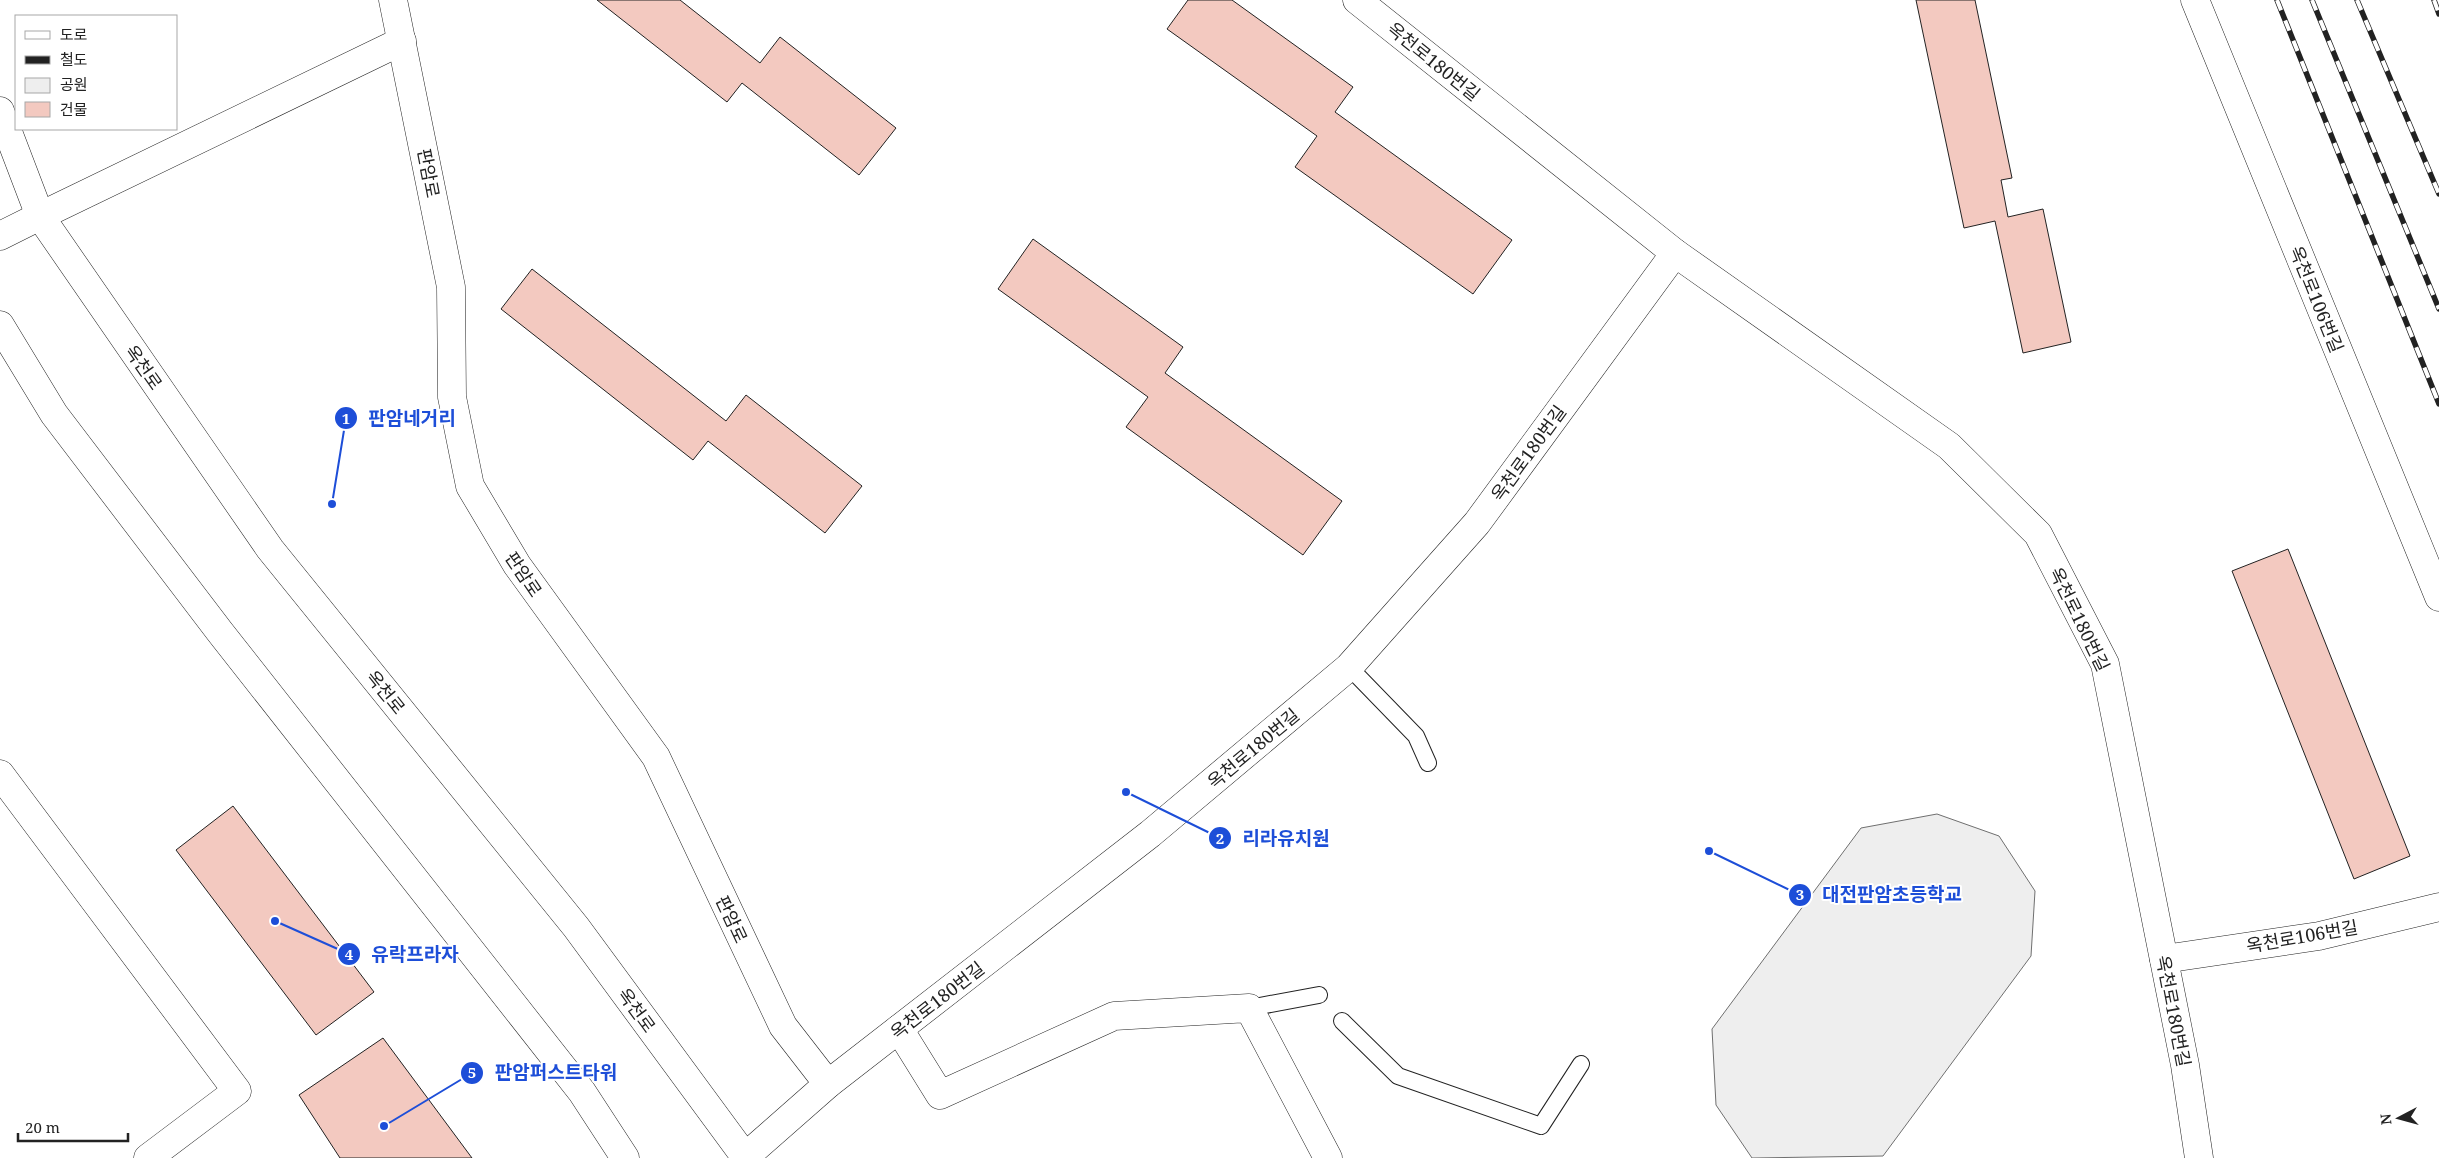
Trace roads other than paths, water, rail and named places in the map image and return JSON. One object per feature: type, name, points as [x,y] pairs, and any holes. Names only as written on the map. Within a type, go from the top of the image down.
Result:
[{"type":"street","name":"판암로","points":[[393,0],[450,287],[452,397],[470,486],[517,565],[656,757],[783,1026],[828,1084]]},
{"type":"street","name":"옥천로180번길","points":[[1357,0],[1675,253],[1949,446],[2038,534],[2105,664],[2185,1065],[2199,1158]]},
{"type":"street","name":"옥천로106번길","points":[[2195,0],[2439,597]]},
{"type":"street","points":[[0,236],[402,41]]},
{"type":"street","name":"옥천로","points":[[0,111],[40,216],[270,549],[576,927],[745,1158]]},
{"type":"street","name":"옥천로180번길","points":[[745,1158],[828,1084],[1150,834],[1349,667],[1477,523],[1675,253]]},
{"type":"street","points":[[0,325],[54,414],[220,632],[582,1092],[625,1158]]},
{"type":"street","points":[[0,774],[237,1091],[148,1158]]},
{"type":"street","name":"옥천로106번길","points":[[2164,959],[2319,936],[2439,907]]},
{"type":"street","points":[[899,1029],[940,1095],[1114,1016],[1249,1008],[1328,1158]]},
{"type":"lane","points":[[1349,667],[1416,736],[1428,763]]},
{"type":"lane","points":[[1249,1008],[1319,995]]},
{"type":"lane","points":[[1342,1021],[1398,1076],[1541,1126],[1581,1064]]},
{"type":"railway","points":[[2277,0],[2439,404]]},
{"type":"railway","points":[[2312,0],[2439,309]]},
{"type":"railway","points":[[2357,0],[2439,194]]},
{"type":"railway","points":[[2434,0],[2439,14]]},
{"type":"place","name":"판암네거리","points":[[332,504]]},
{"type":"place","name":"리라유치원","points":[[1126,792]]},
{"type":"place","name":"대전판암초등학교","points":[[1709,851]]},
{"type":"place","name":"유락프라자","points":[[275,921]]},
{"type":"place","name":"판암퍼스트타워","points":[[384,1126]]}]
